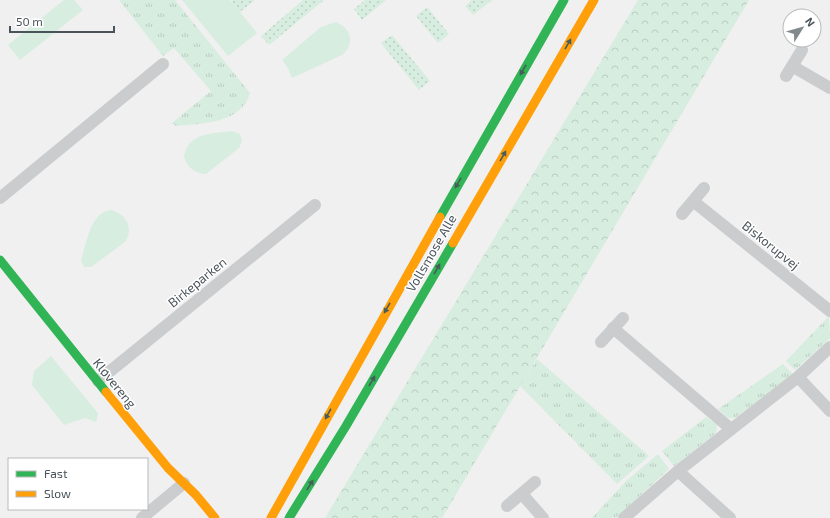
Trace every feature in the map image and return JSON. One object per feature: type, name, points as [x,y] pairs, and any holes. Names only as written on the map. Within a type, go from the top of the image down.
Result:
[{"type":"street","name":"Vollsmose Alle","points":[[271,518],[378,323],[564,0]]},
{"type":"street","name":"Vollsmose Alle","points":[[290,518],[346,426],[594,0]]},
{"type":"street","points":[[802,50],[789,71],[830,88]]},
{"type":"street","points":[[0,198],[163,64]]},
{"type":"street","points":[[682,214],[704,188]]},
{"type":"street","name":"Biskorupvej","points":[[694,201],[830,311]]},
{"type":"street","name":"Birkeparken","points":[[98,381],[315,205]]},
{"type":"street","name":"Kløvereng","points":[[0,260],[168,468],[196,495],[215,518]]},
{"type":"street","points":[[601,342],[623,318]]},
{"type":"street","points":[[613,328],[731,429]]},
{"type":"street","points":[[624,518],[678,470],[798,377],[830,347]]},
{"type":"street","points":[[798,377],[830,411]]},
{"type":"street","points":[[678,470],[730,518]]},
{"type":"street","points":[[507,506],[535,482]]},
{"type":"street","points":[[142,518],[184,483]]},
{"type":"street","points":[[522,494],[543,518]]},
{"type":"green space","points":[[64,0],[74,0],[83,10],[20,60],[8,45]]},
{"type":"green space","points":[[119,0],[175,0],[250,93],[245,103],[238,111],[220,120],[176,126],[172,123],[211,91],[174,48],[163,56]]},
{"type":"green space","points":[[182,0],[230,0],[257,33],[228,56]]},
{"type":"green space","points":[[255,0],[240,12],[231,1]]},
{"type":"green space","points":[[303,0],[324,0],[269,45],[261,36]]},
{"type":"green space","points":[[365,0],[386,0],[362,20],[354,9]]},
{"type":"green space","points":[[472,0],[492,0],[473,15],[465,6]]},
{"type":"green space","points":[[638,0],[749,0],[442,518],[325,518]]},
{"type":"green space","points":[[427,7],[449,34],[438,43],[416,16]]},
{"type":"green space","points":[[336,22],[346,29],[350,37],[349,46],[346,51],[342,55],[292,78],[288,68],[282,60],[321,27]]},
{"type":"green space","points":[[392,35],[430,81],[419,90],[381,43]]},
{"type":"green space","points":[[232,131],[240,134],[242,141],[239,148],[206,174],[195,171],[187,164],[184,157],[186,149],[190,143],[209,134]]},
{"type":"green space","points":[[111,210],[117,212],[125,218],[129,227],[128,237],[125,242],[91,267],[84,267],[81,260],[90,229],[98,216]]},
{"type":"green space","points":[[829,316],[830,338],[795,370],[786,361]]},
{"type":"green space","points":[[51,356],[98,413],[96,422],[85,418],[64,425],[32,385],[34,371]]},
{"type":"green space","points":[[537,359],[649,456],[617,484],[520,386]]},
{"type":"green space","points":[[783,364],[793,374],[735,418],[728,418],[718,409]]},
{"type":"green space","points":[[706,417],[717,425],[716,433],[674,466],[662,451]]},
{"type":"green space","points":[[658,454],[669,469],[616,518],[592,518],[626,481]]},
{"type":"traffic: fast","points":[[440,217],[564,0]]},
{"type":"traffic: fast","points":[[289,518],[346,426],[453,243]]},
{"type":"traffic: fast","points":[[0,260],[106,392]]},
{"type":"traffic: slow","points":[[453,243],[594,0]]},
{"type":"traffic: slow","points":[[271,518],[440,217]]},
{"type":"traffic: slow","points":[[106,392],[168,468],[196,495],[215,518]]}]
